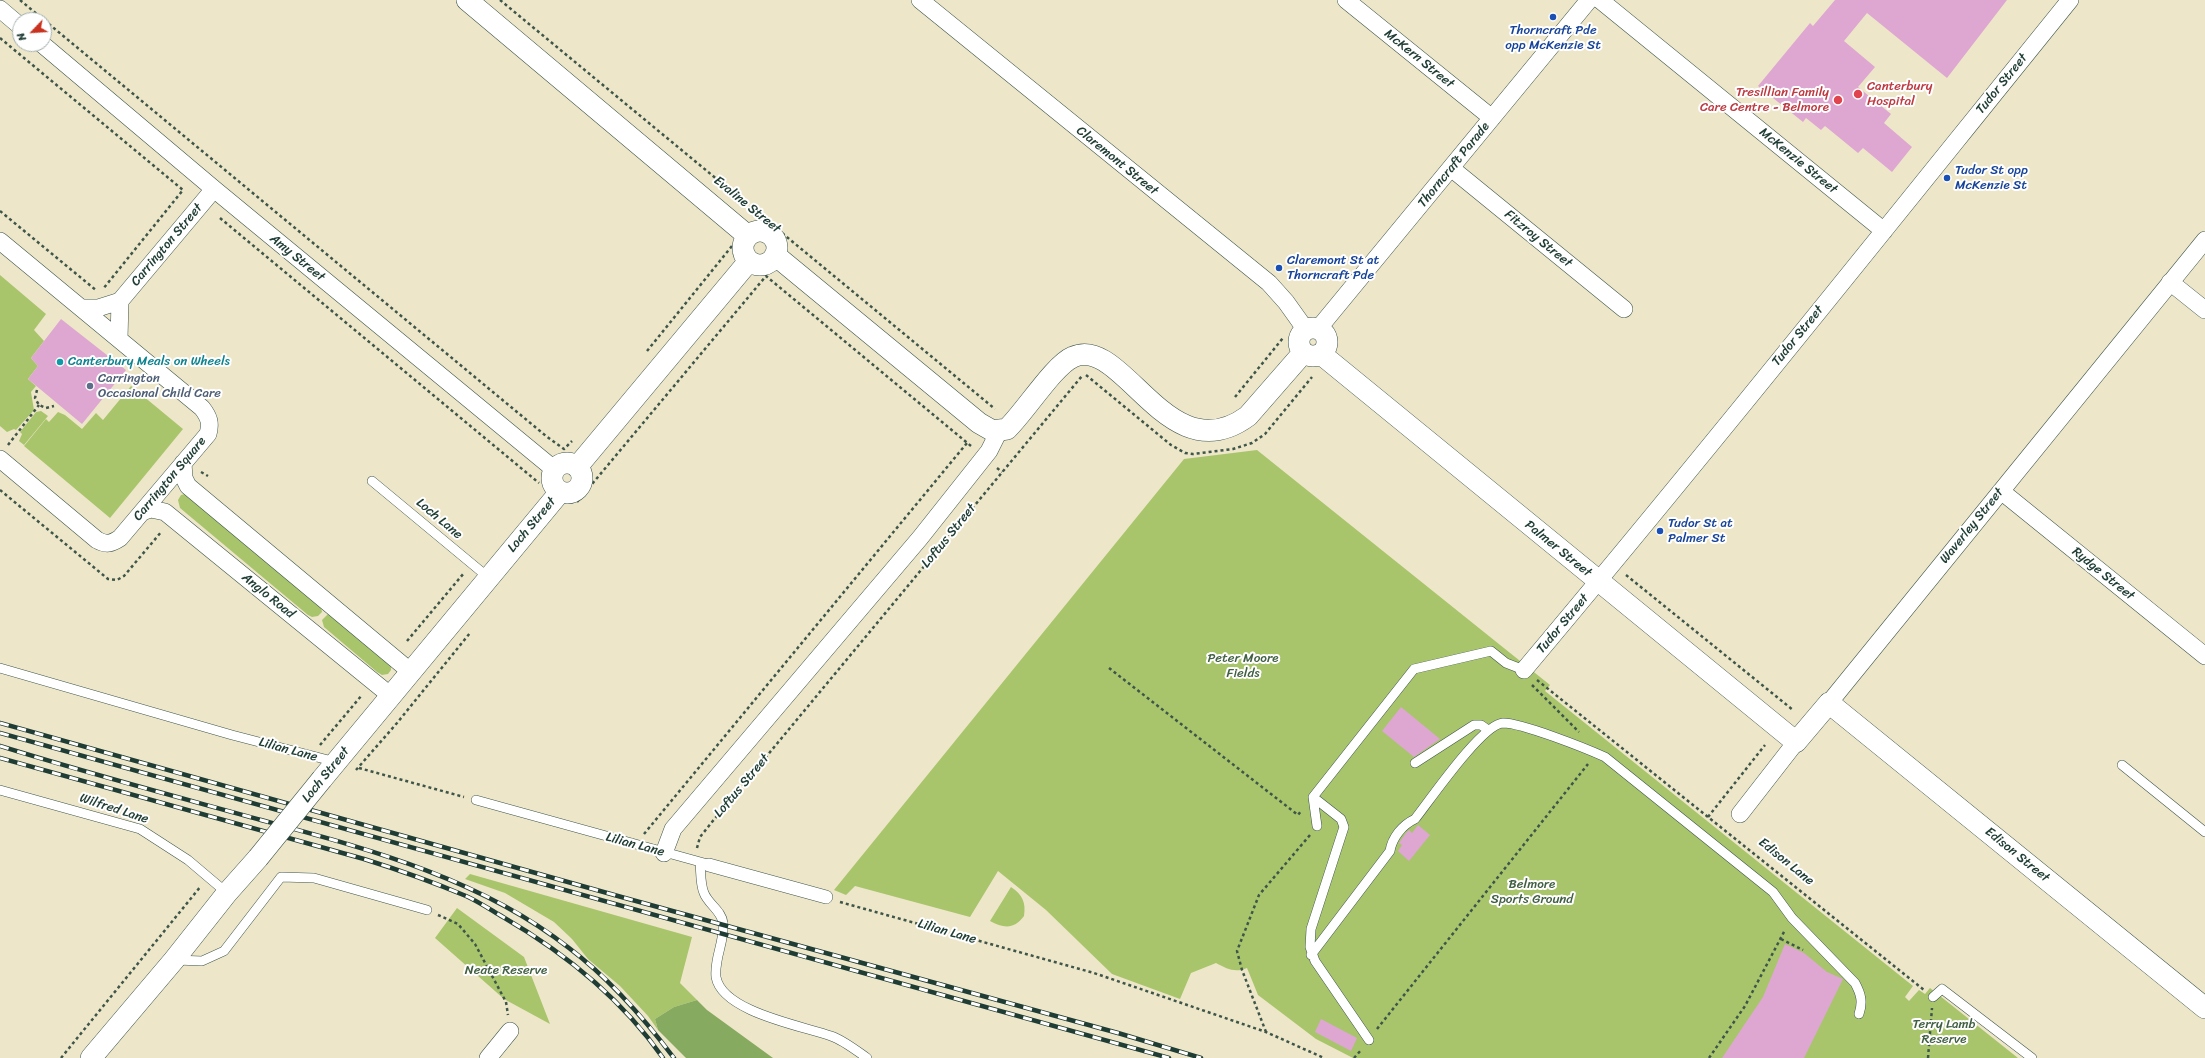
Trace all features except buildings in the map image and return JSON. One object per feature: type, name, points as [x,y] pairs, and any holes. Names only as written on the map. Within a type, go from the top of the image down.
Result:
[{"type":"street","name":"Evaline Street","points":[[467,0],[740,241]]},
{"type":"street","name":"Claremont Street","points":[[920,0],[1269,284],[1312,329]]},
{"type":"street","name":"McKern Street","points":[[1346,0],[1492,118]]},
{"type":"street","name":"Thorncraft Parade","points":[[1312,329],[1451,168],[1589,0]]},
{"type":"street","name":"McKenzie Street","points":[[1600,0],[1884,231]]},
{"type":"street","name":"Tudor Street","points":[[1524,670],[1598,582],[2070,0]]},
{"type":"street","points":[[0,9],[12,19]]},
{"type":"street","name":"Amy Street","points":[[51,52],[214,189],[547,476]]},
{"type":"street","name":"Fitzroy Street","points":[[1451,168],[1624,309]]},
{"type":"street","name":"Carrington Street","points":[[120,301],[214,189]]},
{"type":"street","points":[[758,231],[769,234],[776,243],[775,255],[764,264],[749,261],[743,251],[745,240],[740,241],[758,231]]},
{"type":"street","name":"Waverley Street","points":[[1740,814],[1796,742],[2205,240]]},
{"type":"street","name":"Carrington Square","points":[[0,241],[202,408],[207,415],[210,426],[208,434],[120,538],[112,543],[104,544],[97,540],[0,459]]},
{"type":"street","name":"Evaline Street","points":[[775,255],[979,423],[987,429],[999,431]]},
{"type":"street","points":[[577,468],[749,261]]},
{"type":"street","points":[[2170,282],[2205,310]]},
{"type":"street","points":[[81,308],[98,308],[120,301],[119,340]]},
{"type":"street","points":[[1312,329],[1299,340],[1312,353]]},
{"type":"street","name":"Palmer Street","points":[[1312,353],[1796,742]]},
{"type":"street","name":"Loftus Street","points":[[664,853],[673,829],[920,538],[984,457],[999,431],[1007,429],[1015,421],[1061,366],[1072,357],[1085,354],[1093,356],[1108,364],[1180,424],[1201,429],[1225,428],[1248,416],[1312,353]]},
{"type":"street","points":[[183,463],[184,478],[188,486],[411,672]]},
{"type":"street","points":[[565,463],[577,468],[581,476],[580,485],[569,493],[568,498],[553,484],[552,474],[547,476],[565,463]]},
{"type":"street","points":[[0,474],[18,474]]},
{"type":"street","name":"Rydge Street","points":[[2001,491],[2205,656]]},
{"type":"street","name":"Loch Street","points":[[91,1058],[174,960],[227,893],[258,858],[489,578],[568,498]]},
{"type":"street","name":"Anglo Road","points":[[142,512],[151,509],[165,512],[391,696]]},
{"type":"street","name":"Edison Street","points":[[1829,703],[2205,1008]]},
{"type":"street","name":"Lilian Lane","points":[[701,862],[826,897]]},
{"type":"street","points":[[488,1058],[510,1031]]},
{"type":"lane","name":"Loch Lane","points":[[372,480],[489,578]]},
{"type":"lane","points":[[1317,826],[1313,797],[1414,669],[1491,651],[1506,663],[1524,670]]},
{"type":"lane","name":"Lilian Lane","points":[[0,668],[232,735],[336,762]]},
{"type":"lane","points":[[1311,955],[1390,851],[1392,842],[1407,823],[1414,819],[1478,738],[1488,730],[1503,723],[1524,728],[1605,757],[1773,892],[1792,918],[1855,983],[1861,993],[1862,1006],[1859,1014]]},
{"type":"lane","points":[[1415,762],[1474,725],[1481,725],[1488,730]]},
{"type":"lane","points":[[2122,765],[2205,832]]},
{"type":"lane","name":"Wilfred Lane","points":[[0,790],[140,829],[181,855],[227,893]]},
{"type":"lane","points":[[1313,797],[1341,819],[1344,827],[1311,929],[1309,938],[1311,955],[1369,1040]]},
{"type":"lane","name":"Lilian Lane","points":[[476,800],[634,845],[701,862]]},
{"type":"lane","points":[[701,862],[703,891],[722,918],[723,924],[716,963],[716,979],[725,994],[738,1004],[794,1026],[833,1036],[867,1058]]},
{"type":"lane","points":[[174,960],[202,961],[224,951],[281,877],[314,878],[427,910]]},
{"type":"lane","points":[[1933,997],[1942,989],[2032,1058]]},
{"type":"path","name":"Amy Street","points":[[20,0],[34,12]]},
{"type":"path","name":"Evaline Street","points":[[500,0],[995,409]]},
{"type":"path","name":"Amy Street","points":[[52,27],[546,436],[564,449]]},
{"type":"path","points":[[0,38],[183,190],[99,293],[0,211]]},
{"type":"path","name":"Amy Street","points":[[220,218],[547,476]]},
{"type":"path","points":[[718,264],[740,241]]},
{"type":"path","name":"Loch Street","points":[[568,498],[766,276],[967,443]]},
{"type":"path","points":[[1235,397],[1283,338]]},
{"type":"path","name":"Loftus Street","points":[[701,862],[700,837],[1084,374],[1171,445],[1185,453],[1233,449],[1257,440],[1312,377]]},
{"type":"path","points":[[37,390],[35,398],[40,405],[46,408],[54,406]]},
{"type":"path","points":[[11,441],[40,405]]},
{"type":"path","points":[[634,845],[967,443],[1002,472]]},
{"type":"path","points":[[0,490],[108,579],[117,580],[124,576],[162,531],[168,536]]},
{"type":"path","points":[[407,641],[468,568]]},
{"type":"path","points":[[1626,575],[1793,710]]},
{"type":"path","name":"Loch Street","points":[[360,768],[471,631]]},
{"type":"path","points":[[1109,668],[1298,815],[1313,797]]},
{"type":"path","points":[[1369,1040],[1597,753],[1576,729],[1530,683],[1524,670]]},
{"type":"path","name":"Edison Lane","points":[[1524,670],[1933,997]]},
{"type":"path","points":[[356,690],[368,700]]},
{"type":"path","points":[[312,756],[326,736],[362,695]]},
{"type":"path","points":[[1708,817],[1765,745]]},
{"type":"path","points":[[336,762],[476,800]]},
{"type":"path","points":[[1266,1032],[1236,951],[1259,895],[1317,826]]},
{"type":"path","points":[[61,1058],[202,884],[211,879]]},
{"type":"path","name":"Lilian Lane","points":[[826,897],[1094,973],[1266,1032],[1324,1058]]},
{"type":"path","points":[[427,910],[458,924],[475,944],[506,1002],[510,1031]]},
{"type":"path","points":[[1709,1058],[1745,1006],[1792,918]]},
{"type":"path","points":[[1781,939],[1806,951]]},
{"type":"path","points":[[1928,1058],[1933,997]]},
{"type":"green space","points":[[0,275],[46,314],[34,330],[44,341],[31,358],[38,366],[28,379],[36,386],[31,392],[34,410],[16,430],[14,429],[7,432],[0,426]]},
{"type":"green space","points":[[131,386],[183,429],[110,518],[24,446],[46,419],[49,422],[58,412],[65,415],[82,429],[96,413],[103,420]]},
{"type":"green space","points":[[41,411],[48,416],[24,445],[19,441],[22,434],[20,432],[36,412]]},
{"type":"green space","points":[[1257,450],[1550,685],[1545,691],[1913,986],[1905,997],[1909,1001],[1919,990],[1925,994],[1930,988],[2018,1058],[1353,1058],[1316,1039],[1258,995],[1247,968],[1231,970],[1216,963],[1191,973],[1180,999],[1112,974],[1046,910],[998,871],[970,917],[855,886],[846,895],[834,890],[1184,459]]},
{"type":"green space","points":[[185,494],[321,607],[322,612],[318,616],[312,617],[308,615],[180,508],[178,500],[181,495]]},
{"type":"green space","points":[[328,614],[391,665],[391,670],[388,674],[382,675],[377,672],[324,627],[322,620]]},
{"type":"green space","points":[[470,874],[692,937],[680,983],[697,1000],[674,1007],[655,1019],[658,1030],[648,1016],[620,986],[588,959],[572,939],[554,922],[505,893],[465,879]]},
{"type":"green space","points":[[1011,887],[1021,896],[1023,900],[1024,916],[1020,921],[1012,926],[999,925],[990,921]]},
{"type":"green space","name":"Neate Reserve","points":[[457,908],[524,957],[550,1024],[504,999],[435,938]]},
{"type":"green space","points":[[697,1000],[707,1010],[773,1058],[686,1058],[658,1030],[655,1019],[674,1007]]},
{"type":"railway","points":[[0,723],[625,898],[1118,1033],[1201,1058]]},
{"type":"railway","points":[[0,733],[1169,1058]]},
{"type":"railway","points":[[0,746],[97,775],[342,842],[461,884],[535,924],[584,960],[625,999],[674,1058]]},
{"type":"railway","points":[[0,758],[364,859],[416,876],[466,896],[526,931],[570,962],[591,979],[629,1016],[647,1036],[663,1058]]},
{"type":"place","name":"Thorncraft Pde opp McKenzie St","points":[[1553,17]]},
{"type":"place","name":"Canterbury Hospital","points":[[1858,94]]},
{"type":"place","name":"Tresillian Family Care Centre - Belmore","points":[[1838,100]]},
{"type":"place","name":"Tudor St opp McKenzie St","points":[[1947,178]]},
{"type":"place","name":"Claremont St at Thorncraft Pde","points":[[1279,268]]},
{"type":"place","name":"Canterbury Meals on Wheels","points":[[60,362]]},
{"type":"place","name":"Carrington Occasional Child Care","points":[[90,386]]},
{"type":"place","name":"Tudor St at Palmer St","points":[[1660,531]]},
{"type":"park label","name":"Peter Moore Fields","points":[[1243,666]]},
{"type":"park label","name":"Belmore Sports Ground","points":[[1532,892]]},
{"type":"park label","name":"Terry Lamb Reserve","points":[[1944,1032]]}]
